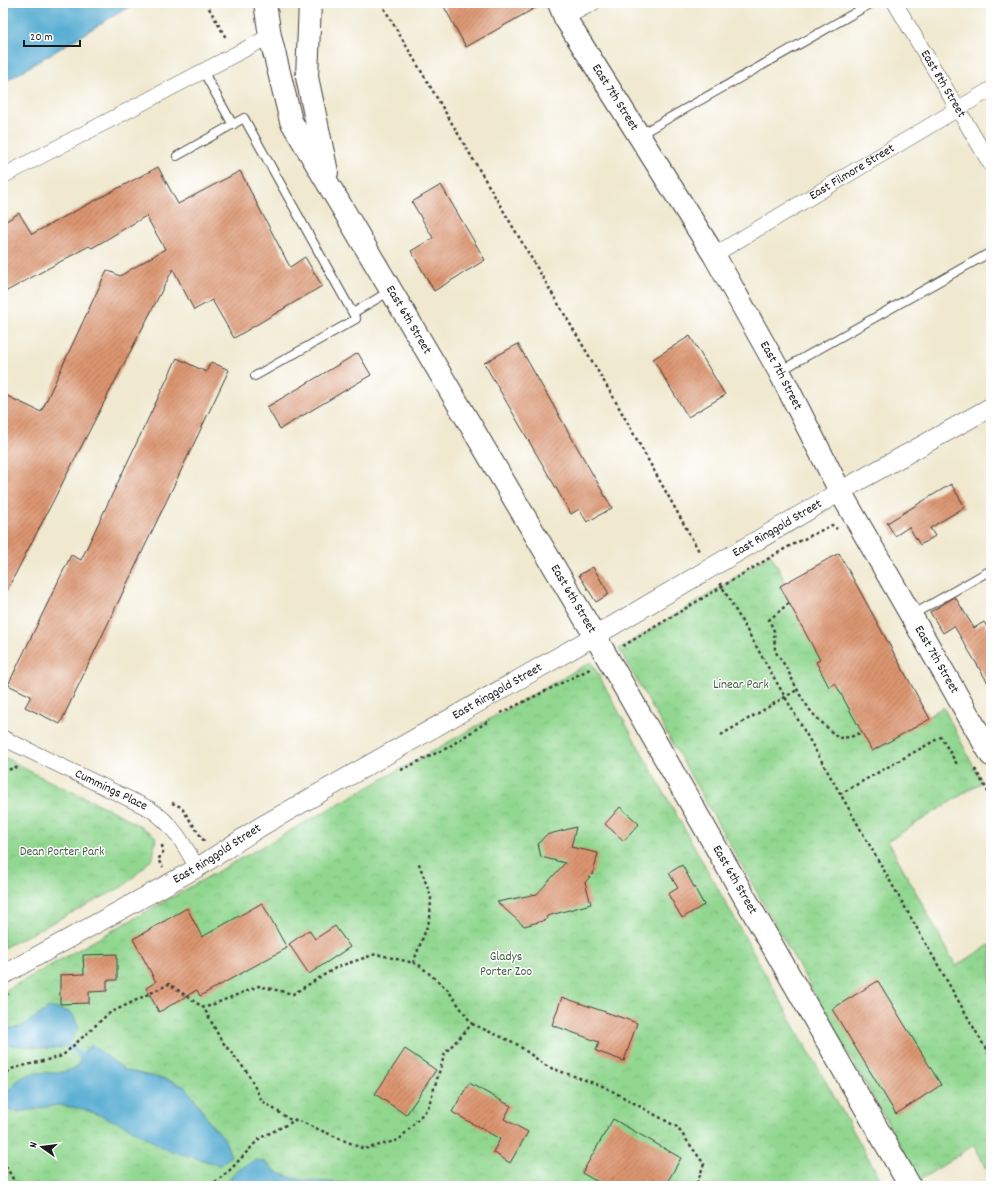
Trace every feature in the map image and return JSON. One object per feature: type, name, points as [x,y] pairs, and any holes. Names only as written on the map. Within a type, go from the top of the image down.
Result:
[{"type":"main road","name":"East 6th Street","points":[[265,3],[270,36],[291,121],[596,636],[910,1186]]},
{"type":"main road","points":[[310,3],[307,77],[330,188]]},
{"type":"main road","name":"East 7th Street","points":[[562,10],[638,135],[714,255],[779,371],[841,493],[911,616],[985,731],[982,761]]},
{"type":"street","points":[[562,10],[593,3]]},
{"type":"street","name":"East 8th Street","points":[[895,3],[991,165]]},
{"type":"street","points":[[3,176],[270,36]]},
{"type":"street","name":"East Filmore Street","points":[[714,255],[991,89]]},
{"type":"street","name":"East Ringgold Street","points":[[3,975],[197,868],[260,827],[596,636],[854,484],[991,407]]},
{"type":"street","name":"Cummings Place","points":[[4,741],[150,809],[164,818],[176,832],[197,868]]},
{"type":"lane","points":[[638,135],[872,3]]},
{"type":"lane","points":[[203,71],[232,125]]},
{"type":"lane","points":[[177,156],[244,118],[356,319],[255,376]]},
{"type":"lane","points":[[779,371],[991,252]]},
{"type":"lane","points":[[353,313],[391,291]]},
{"type":"lane","points":[[911,616],[991,570]]},
{"type":"path","points":[[381,3],[612,395],[709,569],[723,586],[991,1058]]},
{"type":"path","points":[[619,649],[786,548],[832,524],[839,531]]},
{"type":"path","points":[[789,603],[769,620],[774,631],[775,651],[786,667],[797,690],[812,713],[838,738],[851,737],[862,732]]},
{"type":"path","points":[[570,670],[574,677]]},
{"type":"path","points":[[721,735],[797,690]]},
{"type":"path","points":[[840,794],[941,737],[958,766]]},
{"type":"path","points":[[982,761],[991,797]]},
{"type":"path","points":[[3,771],[18,766],[24,769]]},
{"type":"path","points":[[162,840],[163,852],[158,860],[164,869]]},
{"type":"path","points":[[412,963],[430,919],[431,897],[418,861]]},
{"type":"path","points":[[204,1008],[259,986],[293,994],[337,967],[376,954],[418,964],[447,990],[472,1024],[515,1043],[548,1067],[605,1087],[677,1127],[704,1164],[696,1186]]},
{"type":"path","points":[[3,1078],[11,1069],[62,1056],[108,1014],[169,984],[204,1008],[221,1040],[247,1072],[262,1101],[289,1119],[297,1120],[364,1150],[399,1140],[428,1108],[445,1053],[472,1024]]},
{"type":"path","points":[[210,1186],[229,1171],[260,1138],[297,1120]]},
{"type":"path","points":[[3,1161],[17,1186]]},
{"type":"path","points":[[986,1166],[991,1163]]},
{"type":"green space","name":"Linear Park","points":[[770,553],[876,749],[943,707],[982,782],[888,841],[956,966],[991,944],[991,1176],[974,1145],[920,1180],[619,649],[723,586]]},
{"type":"green space","name":"Gladys Porter Zoo","points":[[591,662],[884,1186],[3,1186],[3,992]]},
{"type":"green space","name":"Dean Porter Park","points":[[3,756],[41,777],[119,814],[156,837],[153,858],[124,886],[3,948]]},
{"type":"water","points":[[3,3],[135,3],[3,83]]},
{"type":"water","points":[[50,1007],[72,1013],[79,1028],[70,1041],[62,1047],[50,1049],[3,1045],[3,1029],[21,1027]]},
{"type":"water","points":[[92,1045],[125,1070],[168,1080],[185,1087],[209,1122],[224,1138],[231,1156],[220,1165],[167,1150],[125,1125],[83,1109],[58,1105],[19,1112],[3,1109],[5,1097],[11,1087],[19,1079],[34,1073],[63,1072],[76,1068],[86,1049]]},
{"type":"water","points":[[255,1160],[264,1162],[277,1172],[289,1177],[352,1184],[355,1186],[225,1186],[235,1172]]},
{"type":"building","points":[[442,3],[544,3],[466,47]]},
{"type":"building","points":[[158,167],[178,204],[240,171],[290,267],[305,257],[322,286],[234,338],[212,300],[194,310],[173,269],[3,598],[3,394],[41,412],[107,270],[120,276],[165,249],[146,216],[92,248],[89,246],[3,293],[3,223],[19,213],[32,234]]},
{"type":"building","points":[[441,185],[485,260],[434,291],[411,251],[433,238],[412,202]]},
{"type":"building","points":[[690,336],[725,395],[688,417],[653,359]]},
{"type":"building","points":[[518,344],[612,508],[587,522],[579,509],[571,514],[484,363]]},
{"type":"building","points":[[358,353],[371,375],[280,429],[267,407]]},
{"type":"building","points":[[177,358],[206,372],[211,362],[229,370],[60,724],[25,707],[31,696],[8,685],[71,555],[81,560]]},
{"type":"building","points":[[951,484],[965,507],[930,528],[935,536],[920,545],[909,527],[895,536],[887,523]]},
{"type":"building","points":[[839,553],[930,719],[872,751],[835,683],[829,687],[816,662],[820,660],[780,586]]},
{"type":"building","points":[[593,567],[609,594],[596,602],[579,575]]},
{"type":"building","points":[[955,597],[974,628],[984,622],[991,634],[991,688],[954,626],[943,633],[930,612]]},
{"type":"building","points":[[620,807],[639,824],[624,841],[605,824]]},
{"type":"building","points":[[576,827],[571,847],[598,853],[593,874],[585,882],[591,904],[547,916],[546,920],[524,926],[497,902],[537,894],[565,863],[541,857],[538,844],[546,835]]},
{"type":"building","points":[[682,865],[704,905],[682,918],[668,894],[678,888],[669,873]]},
{"type":"building","points":[[262,903],[287,948],[200,996],[197,990],[159,1012],[146,988],[156,982],[133,939],[187,908],[202,937]]},
{"type":"building","points":[[335,926],[350,947],[309,974],[289,944],[309,930],[315,939]]},
{"type":"building","points":[[117,954],[117,980],[107,980],[107,991],[89,992],[89,1003],[60,1004],[60,975],[84,974],[83,955]]},
{"type":"building","points":[[878,981],[941,1085],[896,1114],[832,1009]]},
{"type":"building","points":[[562,997],[637,1023],[624,1061],[596,1051],[599,1042],[552,1025]]},
{"type":"building","points":[[405,1049],[436,1070],[406,1115],[375,1094]]},
{"type":"building","points":[[469,1083],[511,1106],[504,1119],[528,1132],[510,1163],[493,1152],[500,1139],[452,1112]]},
{"type":"building","points":[[613,1119],[681,1158],[665,1186],[605,1186],[582,1173]]},
{"type":"waterway","points":[[60,1043],[68,1045],[75,1050],[83,1059],[84,1063]]}]
